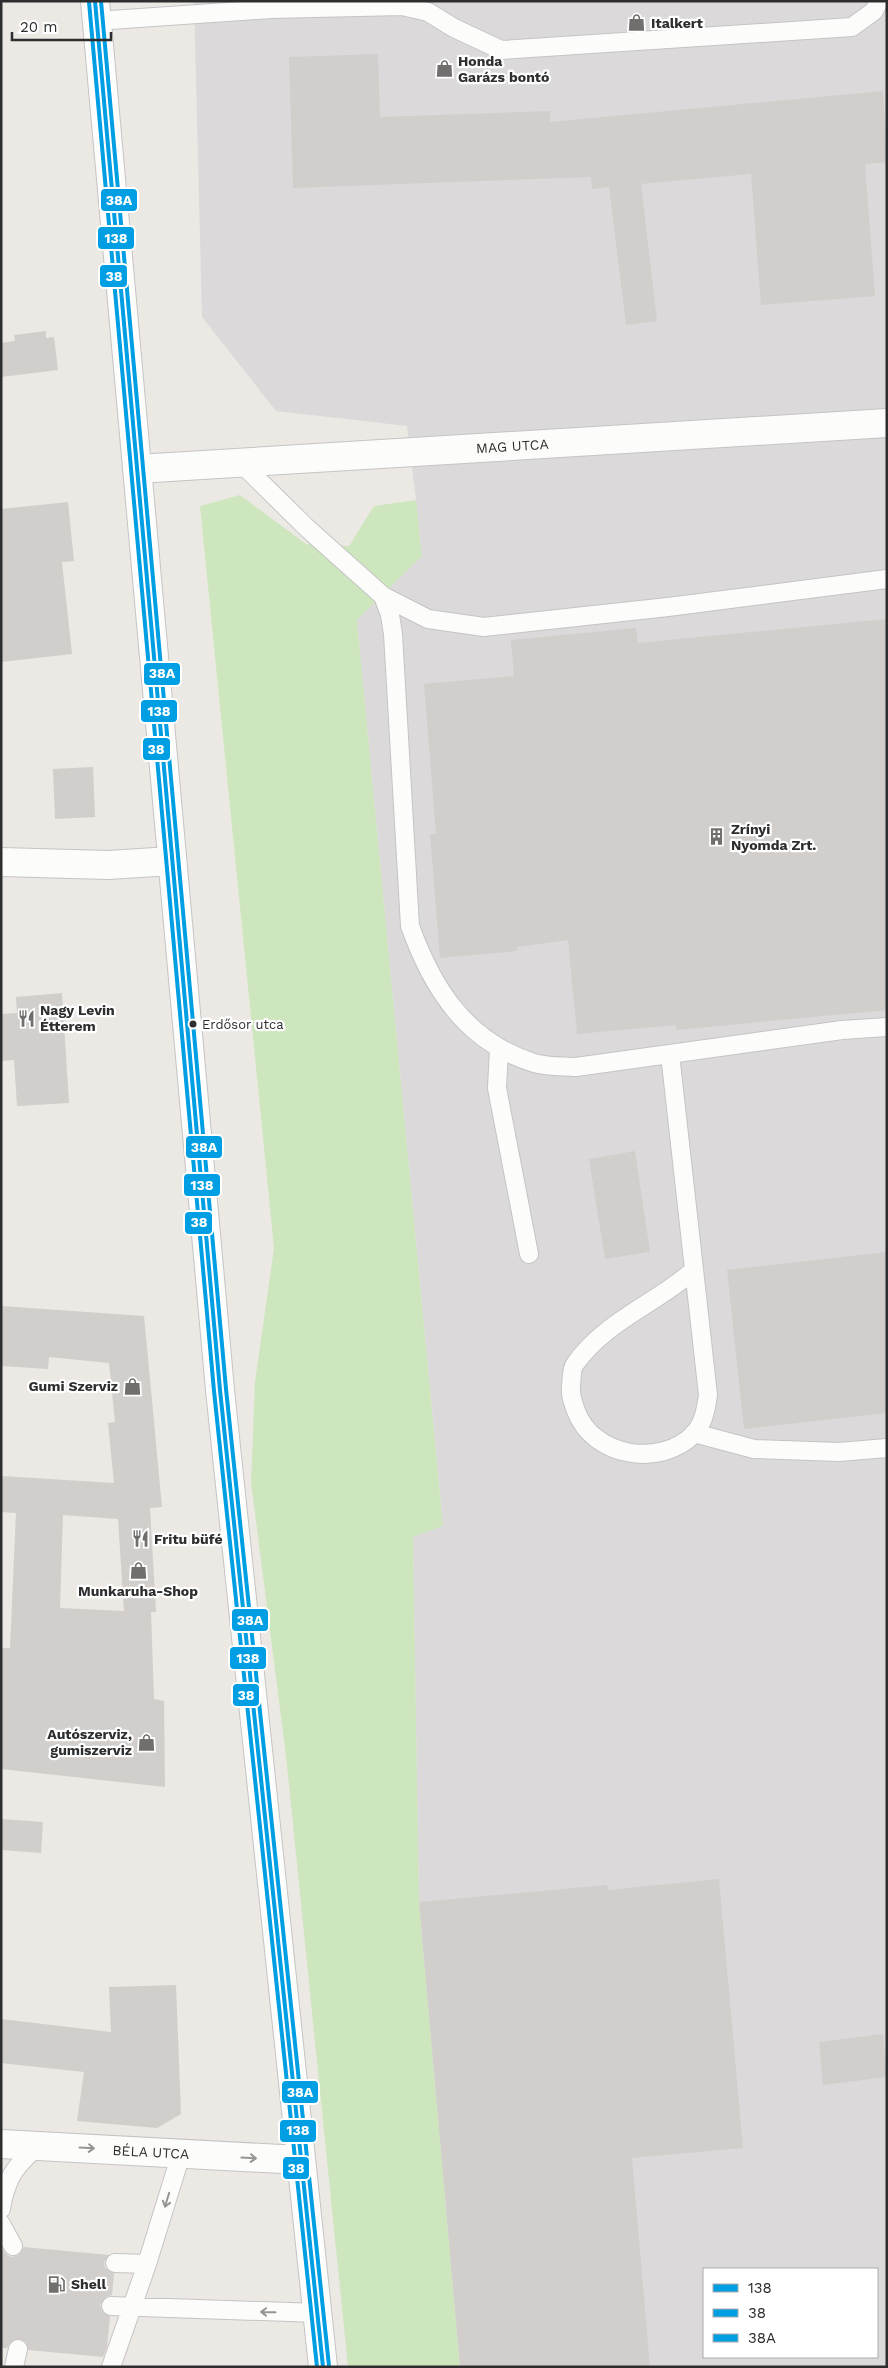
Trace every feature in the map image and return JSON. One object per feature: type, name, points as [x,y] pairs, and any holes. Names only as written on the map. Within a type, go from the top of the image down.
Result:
[{"type":"main road","points":[[95,11],[220,1390],[323,2367]]},
{"type":"main road","name":"MAG UTCA","points":[[137,469],[887,423]]},
{"type":"main road","points":[[1,862],[108,865],[172,861]]},
{"type":"main road","name":"BÉLA UTCA","points":[[1,2144],[300,2160]]},
{"type":"lane","points":[[95,11],[271,5],[402,6],[428,12],[454,28],[501,50],[852,27],[874,11],[879,1]]},
{"type":"lane","points":[[240,462],[308,530],[382,596],[428,619],[484,627],[678,606],[887,579]]},
{"type":"lane","points":[[382,596],[390,615],[393,634],[410,926],[422,959],[441,992],[465,1022],[499,1049],[536,1064],[576,1067],[842,1030],[887,1027]]},
{"type":"lane","points":[[499,1049],[497,1088],[529,1254]]},
{"type":"lane","points":[[670,1054],[708,1395],[705,1414],[694,1433],[676,1446],[653,1454],[621,1452],[595,1440],[578,1418],[570,1395],[573,1366],[589,1346],[616,1325],[676,1286],[694,1270]]},
{"type":"lane","points":[[694,1433],[754,1449],[839,1452],[887,1448]]},
{"type":"lane","points":[[1,2209],[5,2188],[18,2164],[38,2146]]},
{"type":"lane","points":[[111,2367],[147,2264],[181,2154]]},
{"type":"lane","points":[[1,2224],[12,2246]]},
{"type":"lane","points":[[115,2263],[147,2264]]},
{"type":"lane","points":[[111,2306],[317,2313]]},
{"type":"lane","points":[[14,2367],[18,2349]]},
{"type":"shaded area","points":[[194,1],[887,1],[887,2367],[460,2367],[419,1902],[413,1537],[443,1525],[357,620],[422,556],[407,426],[276,411],[202,317]]},
{"type":"green space","points":[[240,495],[306,544],[349,546],[374,506],[416,500],[422,556],[357,620],[443,1526],[413,1537],[419,1902],[460,2367],[348,2367],[286,1756],[251,1482],[255,1382],[274,1248],[200,506]]},
{"type":"building","points":[[378,54],[380,117],[550,111],[550,122],[883,91],[887,162],[865,164],[875,296],[761,305],[751,174],[641,184],[657,321],[626,325],[609,187],[592,189],[591,177],[293,188],[289,57]]},
{"type":"building","points":[[46,331],[46,338],[54,337],[58,370],[1,377],[1,343],[15,341],[14,335]]},
{"type":"building","points":[[68,502],[74,561],[62,562],[72,654],[1,662],[1,509]]},
{"type":"building","name":"Zrínyi Nyomda Zrt.","points":[[887,619],[887,1010],[676,1030],[676,1025],[577,1034],[568,940],[517,947],[517,951],[440,958],[430,834],[436,834],[424,684],[514,676],[511,640],[636,628],[638,643]]},
{"type":"building","points":[[93,767],[95,817],[55,819],[53,769]]},
{"type":"building","points":[[62,993],[69,1103],[17,1106],[14,1060],[1,1061],[1,1014],[17,1013],[16,997]]},
{"type":"building","points":[[635,1151],[650,1252],[605,1259],[589,1159]]},
{"type":"building","points":[[887,1252],[887,1413],[744,1429],[727,1270]]},
{"type":"building","points":[[1,1306],[144,1316],[162,1507],[150,1508],[156,1612],[151,1612],[154,1699],[164,1701],[165,1787],[1,1769],[1,1648],[10,1648],[16,1513],[1,1512],[1,1476],[114,1483],[108,1423],[115,1422],[109,1363],[49,1357],[48,1369],[1,1366]],"holes":[[[63,1515],[118,1519],[124,1611],[60,1608]]]},
{"type":"building","points":[[1,1819],[43,1822],[41,1853],[1,1850]]},
{"type":"building","points":[[719,1879],[743,2148],[632,2158],[650,2367],[460,2367],[419,1902],[607,1885],[608,1890]]},
{"type":"building","points":[[176,1985],[181,2114],[157,2128],[77,2121],[84,2072],[1,2063],[1,2019],[111,2032],[109,1987]]},
{"type":"building","points":[[883,2034],[887,2077],[823,2085],[819,2042]]},
{"type":"building","name":"Shell","points":[[1,2247],[7,2255],[12,2257],[18,2255],[24,2247],[109,2255],[104,2262],[105,2268],[114,2273],[112,2295],[106,2297],[100,2305],[102,2311],[110,2316],[107,2347],[103,2357],[28,2350],[26,2342],[20,2339],[11,2342],[7,2348],[1,2348]]},
{"type":"transit line","name":"138","points":[[95,1],[220,1390],[323,2367]]},
{"type":"transit line","name":"38A","points":[[101,1],[226,1389],[329,2366]]},
{"type":"transit line","name":"38","points":[[89,2],[214,1391],[317,2367]]},
{"type":"place","name":"Italkert","points":[[637,23]]},
{"type":"place","name":"Honda Garázs bontó","points":[[444,69]]},
{"type":"place","name":"Zrínyi Nyomda Zrt.","points":[[717,837]]},
{"type":"place","name":"Nagy Levin Étterem","points":[[26,1018]]},
{"type":"place","name":"Erdősor utca","points":[[193,1024]]},
{"type":"place","name":"Gumi Szerviz","points":[[132,1386]]},
{"type":"place","name":"Fritu büfé","points":[[140,1539]]},
{"type":"place","name":"Munkaruha-Shop","points":[[138,1571]]},
{"type":"place","name":"Autószerviz, gumiszerviz","points":[[146,1742]]},
{"type":"place","name":"Shell","points":[[57,2284]]}]
